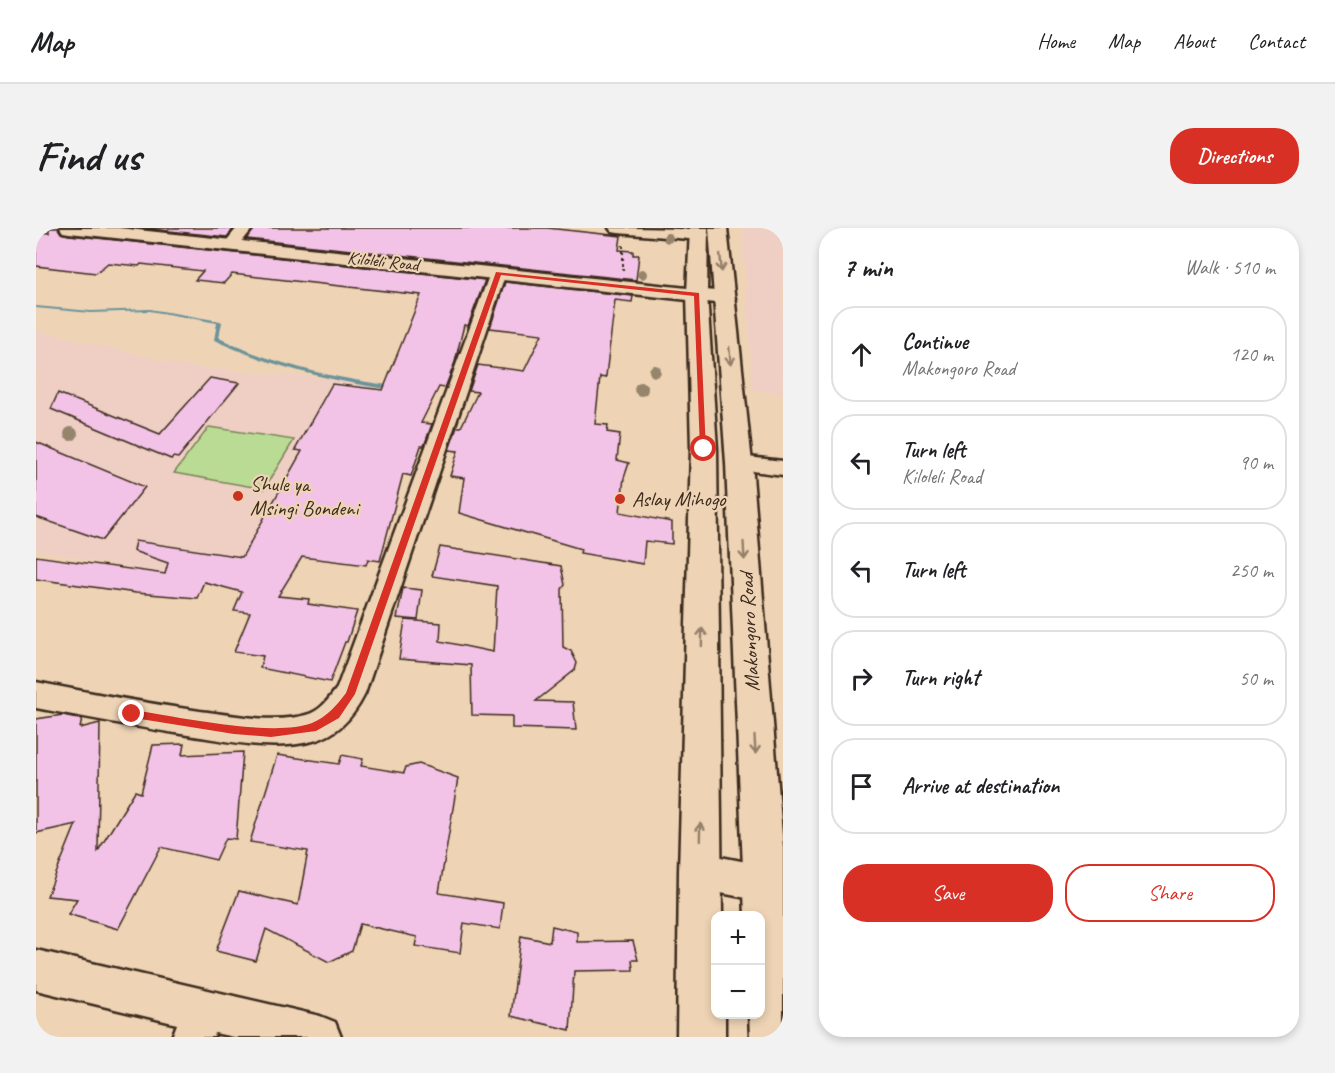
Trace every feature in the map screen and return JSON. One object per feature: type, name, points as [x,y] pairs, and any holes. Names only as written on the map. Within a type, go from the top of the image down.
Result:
[{"type":"main road","name":"Kiloleli Road","points":[[69,228],[711,296]]},
{"type":"main road","points":[[618,228],[700,231]]},
{"type":"main road","name":"Makongoro Road","points":[[701,1037],[699,871],[704,449],[711,296],[718,228]]},
{"type":"main road","name":"Makongoro Road","points":[[700,231],[740,463],[773,885],[774,1037]]},
{"type":"street","points":[[231,244],[245,228]]},
{"type":"street","points":[[36,695],[132,714],[262,732],[312,728],[335,715],[350,694],[498,273]]},
{"type":"street","points":[[740,463],[783,468]]},
{"type":"street","points":[[699,871],[773,885]]},
{"type":"street","points":[[36,970],[198,1023],[320,1037]]},
{"type":"path","points":[[622,286],[624,228]]},
{"type":"shaded area","points":[[742,228],[783,228],[783,394],[753,390]]},
{"type":"shaded area","points":[[36,330],[191,367],[371,382],[282,598],[36,550]]},
{"type":"green space","points":[[209,427],[294,440],[264,489],[174,473]]},
{"type":"building","points":[[49,228],[58,228],[61,233],[69,235],[485,280],[468,326],[464,325],[455,362],[445,388],[439,387],[421,423],[432,424],[424,446],[421,446],[411,476],[403,474],[380,561],[368,559],[366,565],[302,557],[278,596],[309,599],[308,604],[357,611],[330,682],[260,668],[263,656],[234,652],[250,613],[234,611],[242,592],[204,582],[197,598],[136,593],[36,579],[36,556],[165,574],[168,563],[133,551],[135,541],[242,557],[302,451],[295,450],[332,384],[383,390],[421,295],[232,274],[224,283],[195,280],[203,271],[141,264],[139,266],[108,263],[96,273],[36,266],[36,232],[49,233]]},
{"type":"building","points":[[140,228],[234,228],[227,237]]},
{"type":"building","points":[[255,228],[547,228],[621,236],[619,250],[633,251],[633,255],[639,255],[636,280],[247,239]]},
{"type":"building","points":[[505,282],[633,296],[632,302],[615,300],[606,376],[605,378],[600,377],[595,424],[608,425],[607,432],[620,434],[617,460],[629,463],[624,478],[620,512],[672,522],[672,544],[645,541],[643,564],[580,553],[581,549],[459,513],[464,478],[450,476],[458,451],[449,450],[457,427],[461,427],[478,392],[469,391],[478,365],[524,371],[542,334],[490,328]]},
{"type":"building","points":[[210,378],[239,383],[178,458],[171,459],[51,409],[58,393],[160,434]]},
{"type":"building","points":[[36,442],[145,487],[103,540],[36,517]]},
{"type":"building","points":[[440,547],[561,566],[565,585],[562,589],[563,647],[571,651],[577,663],[575,670],[536,701],[573,702],[576,730],[512,728],[512,716],[472,715],[471,665],[399,659],[405,620],[441,623],[440,641],[493,652],[497,586],[432,576]]},
{"type":"building","points":[[403,588],[422,590],[418,620],[397,618]]},
{"type":"building","points":[[63,715],[82,719],[80,728],[100,723],[98,851],[135,791],[141,793],[153,745],[184,744],[182,755],[243,752],[236,839],[226,838],[216,860],[161,847],[118,929],[68,914],[77,899],[47,896],[76,824],[36,833],[36,719]]},
{"type":"building","points":[[277,755],[339,764],[342,755],[363,759],[361,766],[404,773],[406,767],[419,764],[458,778],[439,893],[503,903],[500,929],[464,923],[460,953],[415,946],[417,937],[360,924],[352,951],[329,962],[266,929],[256,961],[216,951],[239,891],[298,905],[308,851],[250,842]]},
{"type":"building","points":[[552,926],[577,932],[577,942],[633,941],[638,960],[632,960],[633,970],[574,971],[570,1030],[511,1016],[521,936],[550,942]]},
{"type":"waterway","points":[[36,307],[91,312],[150,310],[220,322],[216,339],[237,349],[281,365],[326,377],[394,388]]},
{"type":"place","name":"Shule ya Msingi Bondeni","points":[[238,496]]},
{"type":"place","name":"Aslay Mihogo","points":[[620,499]]},
{"type":"route","points":[[132,714],[271,732],[312,728],[335,715],[350,694],[498,273],[697,294],[704,449]]}]
